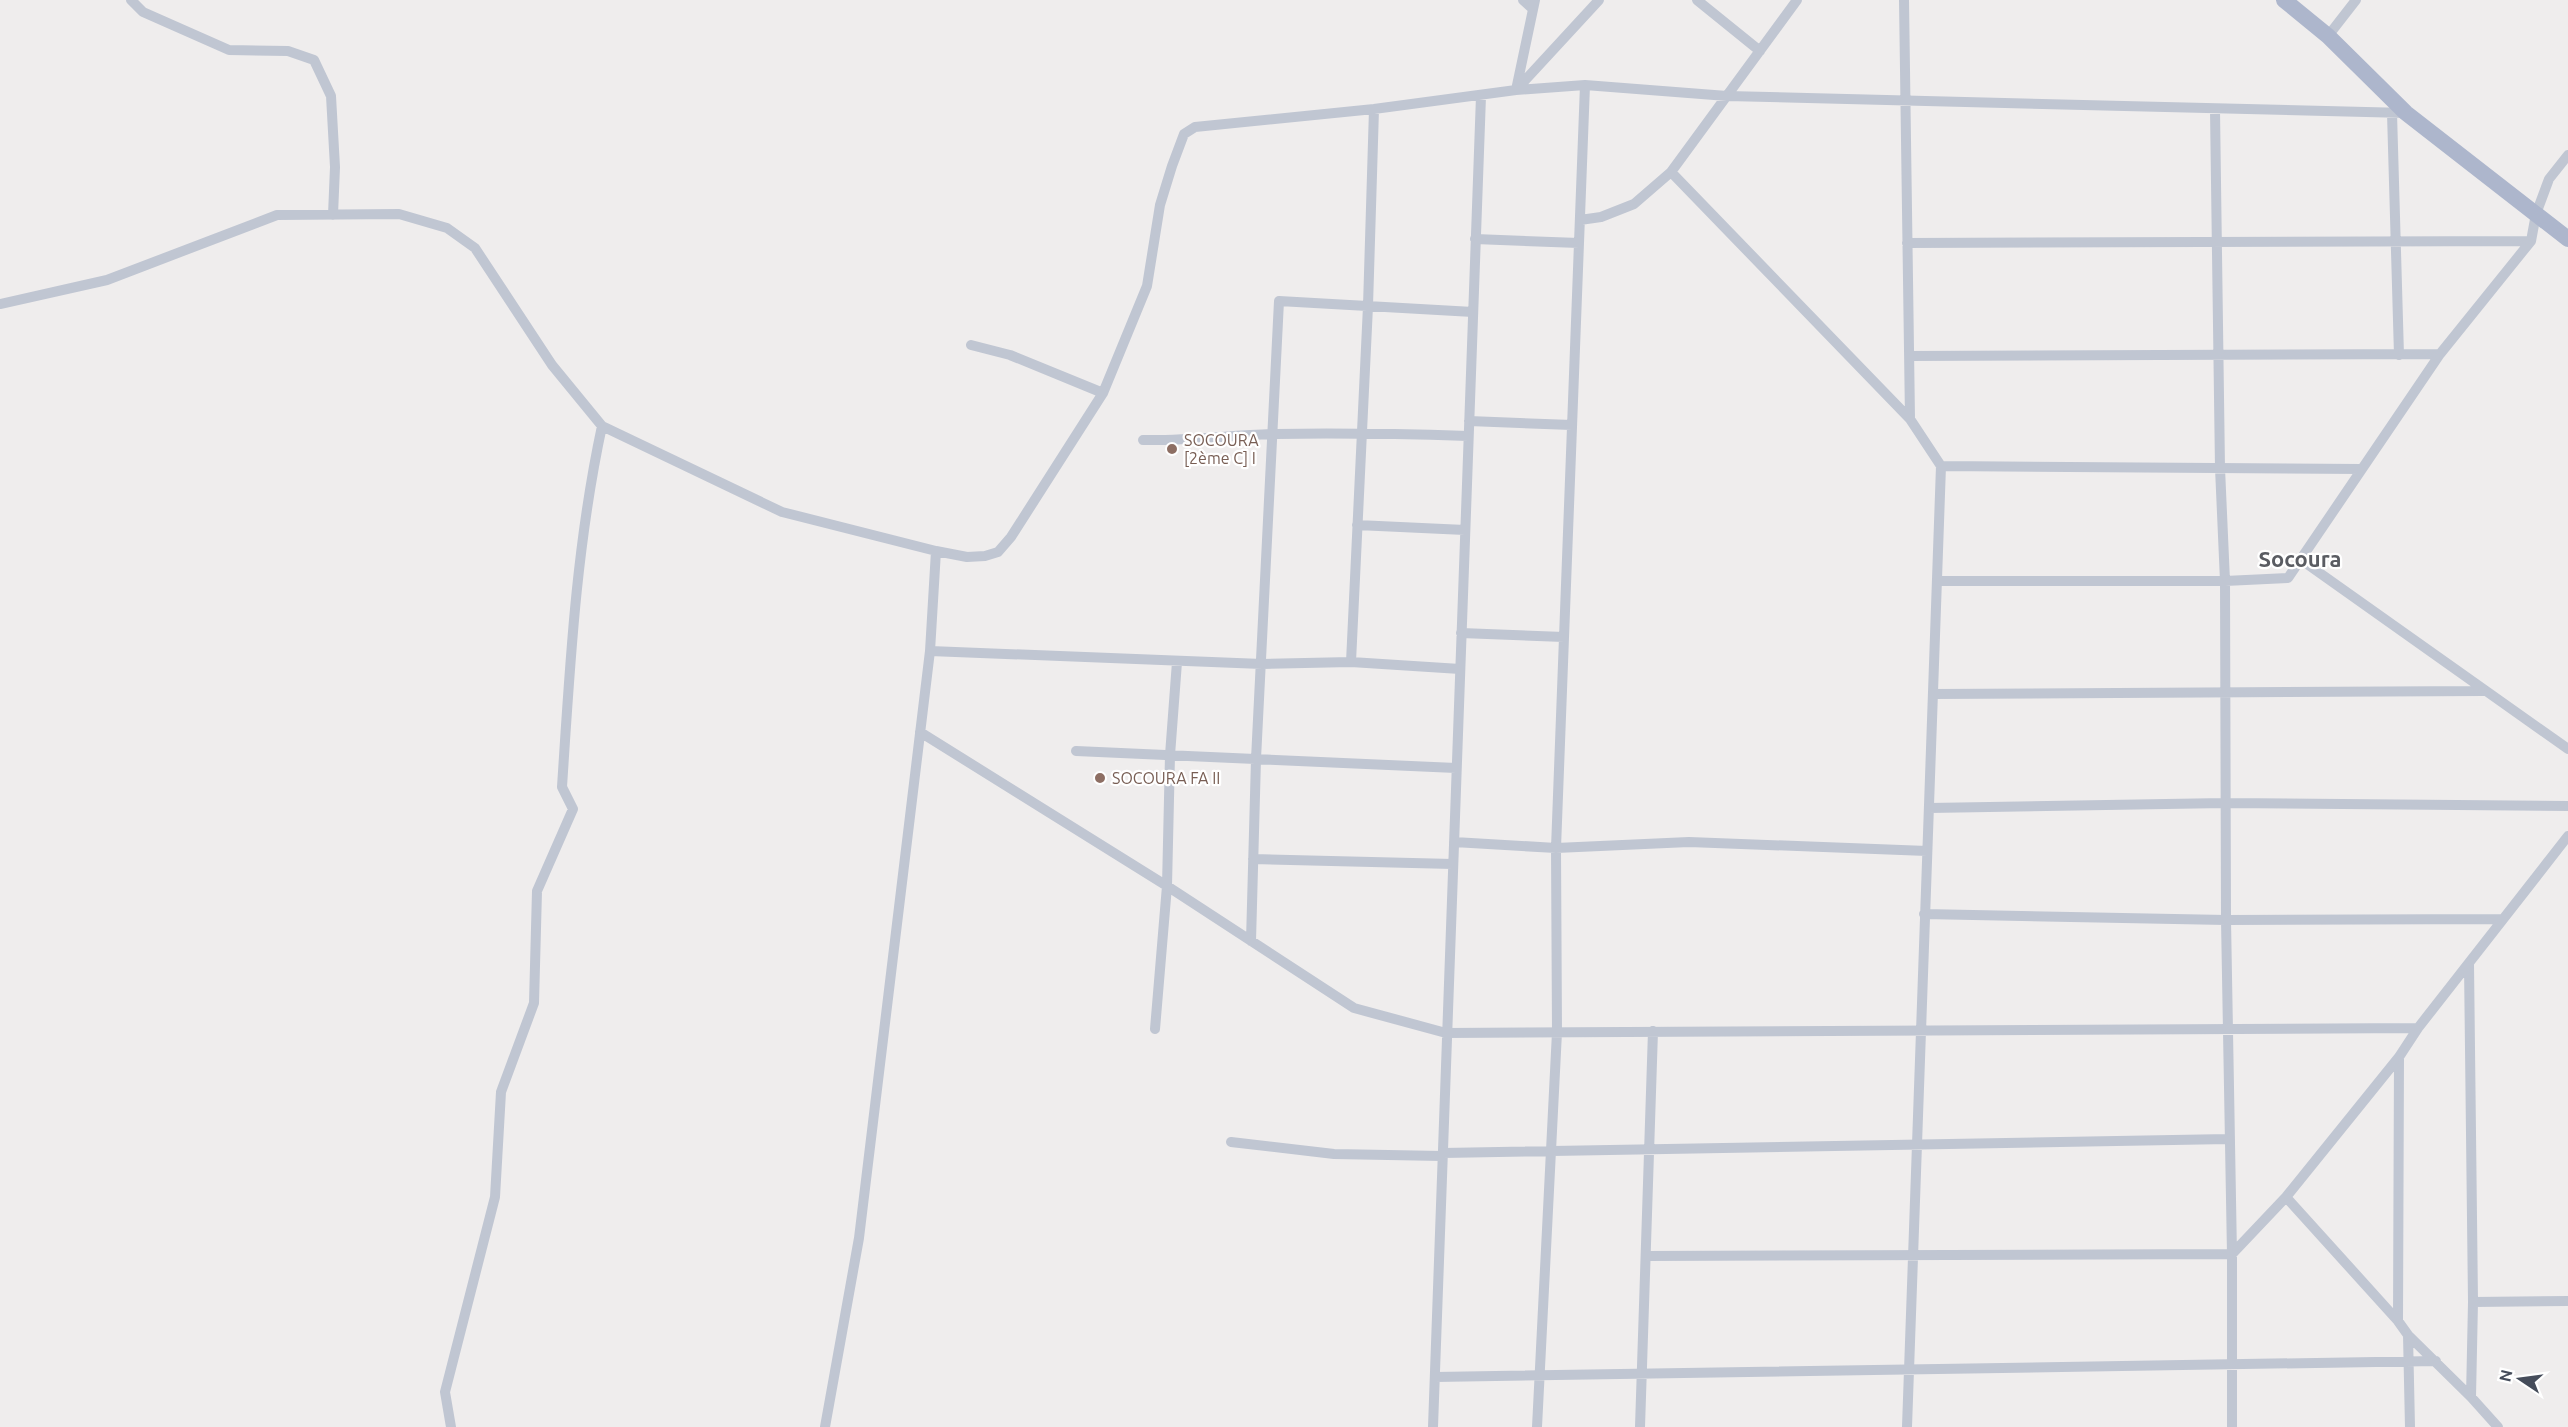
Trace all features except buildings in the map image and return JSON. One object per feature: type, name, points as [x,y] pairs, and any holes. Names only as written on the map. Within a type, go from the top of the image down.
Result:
[{"type":"main road","points":[[2284,0],[2328,36],[2399,113],[2568,239]]},
{"type":"street","points":[[131,0],[143,12],[229,50],[288,51],[314,60],[331,96],[335,167],[333,215]]},
{"type":"street","points":[[1516,90],[1534,5],[1523,0]]},
{"type":"street","points":[[1516,90],[1599,0]]},
{"type":"street","points":[[1697,0],[1760,51]]},
{"type":"street","points":[[1580,220],[1601,217],[1634,204],[1671,172],[1797,0]]},
{"type":"street","points":[[1904,0],[1911,419]]},
{"type":"street","points":[[2328,36],[2356,0]]},
{"type":"street","points":[[0,304],[107,280],[277,215],[399,214],[447,228],[475,248],[552,365],[602,426],[770,508],[936,551],[968,557],[985,556],[998,552],[1011,537],[1103,393],[1147,286],[1160,205],[1184,134],[1196,127],[1374,109],[1516,90],[1586,85],[1727,96],[2399,113],[2396,242],[2399,355]]},
{"type":"street","points":[[1537,1427],[1553,1152],[1557,1032],[1556,848],[1586,85]]},
{"type":"street","points":[[1433,1427],[1480,96]]},
{"type":"street","points":[[1352,662],[1368,306],[1374,109]]},
{"type":"street","points":[[2215,110],[2220,468],[2225,581],[2225,803],[2232,1254],[2232,1427]]},
{"type":"street","points":[[1937,581],[2225,581],[2288,578],[2440,354],[2531,241],[2536,214],[2549,179],[2568,154]]},
{"type":"street","points":[[1671,172],[1911,419],[1941,466],[1907,1427]]},
{"type":"street","points":[[1475,239],[1579,243]]},
{"type":"street","points":[[1907,243],[2531,241]]},
{"type":"street","points":[[1251,941],[1256,759],[1278,301],[1473,312]]},
{"type":"street","points":[[971,345],[1010,355],[1103,393]]},
{"type":"street","points":[[1909,356],[2440,354]]},
{"type":"street","points":[[1469,422],[1572,425]]},
{"type":"street","points":[[451,1427],[445,1392],[495,1197],[501,1092],[534,1004],[537,891],[573,809],[562,787],[576,577],[590,483],[602,426]]},
{"type":"street","points":[[1143,440],[1195,441],[1273,434],[1361,433],[1468,436]]},
{"type":"street","points":[[1941,466],[2361,469]]},
{"type":"street","points":[[1357,525],[1465,530]]},
{"type":"street","points":[[825,1427],[859,1239],[930,651],[936,551]]},
{"type":"street","points":[[2300,559],[2483,691],[2568,749]]},
{"type":"street","points":[[1461,633],[1564,637]]},
{"type":"street","points":[[930,651],[1177,662],[1262,664],[1352,662],[1460,669]]},
{"type":"street","points":[[1155,1029],[1167,886],[1170,755],[1177,662]]},
{"type":"street","points":[[1933,694],[2483,691]]},
{"type":"street","points":[[920,732],[1167,886],[1354,1008],[1446,1032],[2418,1028]]},
{"type":"street","points":[[1076,751],[1456,768]]},
{"type":"street","points":[[1929,808],[2225,803],[2568,806]]},
{"type":"street","points":[[1647,1256],[2232,1254],[2286,1197],[2399,1057],[2418,1028],[2568,836]]},
{"type":"street","points":[[1454,842],[1556,848],[1689,842],[1927,851]]},
{"type":"street","points":[[1253,859],[1453,864]]},
{"type":"street","points":[[1924,914],[2226,920],[2503,919]]},
{"type":"street","points":[[2469,964],[2473,1302],[2471,1397]]},
{"type":"street","points":[[1640,1427],[1653,1031]]},
{"type":"street","points":[[2398,1321],[2399,1057]]},
{"type":"street","points":[[1231,1142],[1334,1154],[1442,1154],[2229,1139]]},
{"type":"street","points":[[2286,1197],[2408,1335],[2436,1361],[2498,1427]]},
{"type":"street","points":[[2473,1302],[2568,1301]]},
{"type":"street","points":[[2408,1335],[2410,1427]]},
{"type":"street","points":[[1435,1377],[2436,1361]]},
{"type":"place","name":"SOCOURA [2ème C] I","points":[[1172,449]]},
{"type":"place","name":"SOCOURA FA II","points":[[1100,778]]},
{"type":"district","name":"Socoura","points":[[2300,559]]}]
